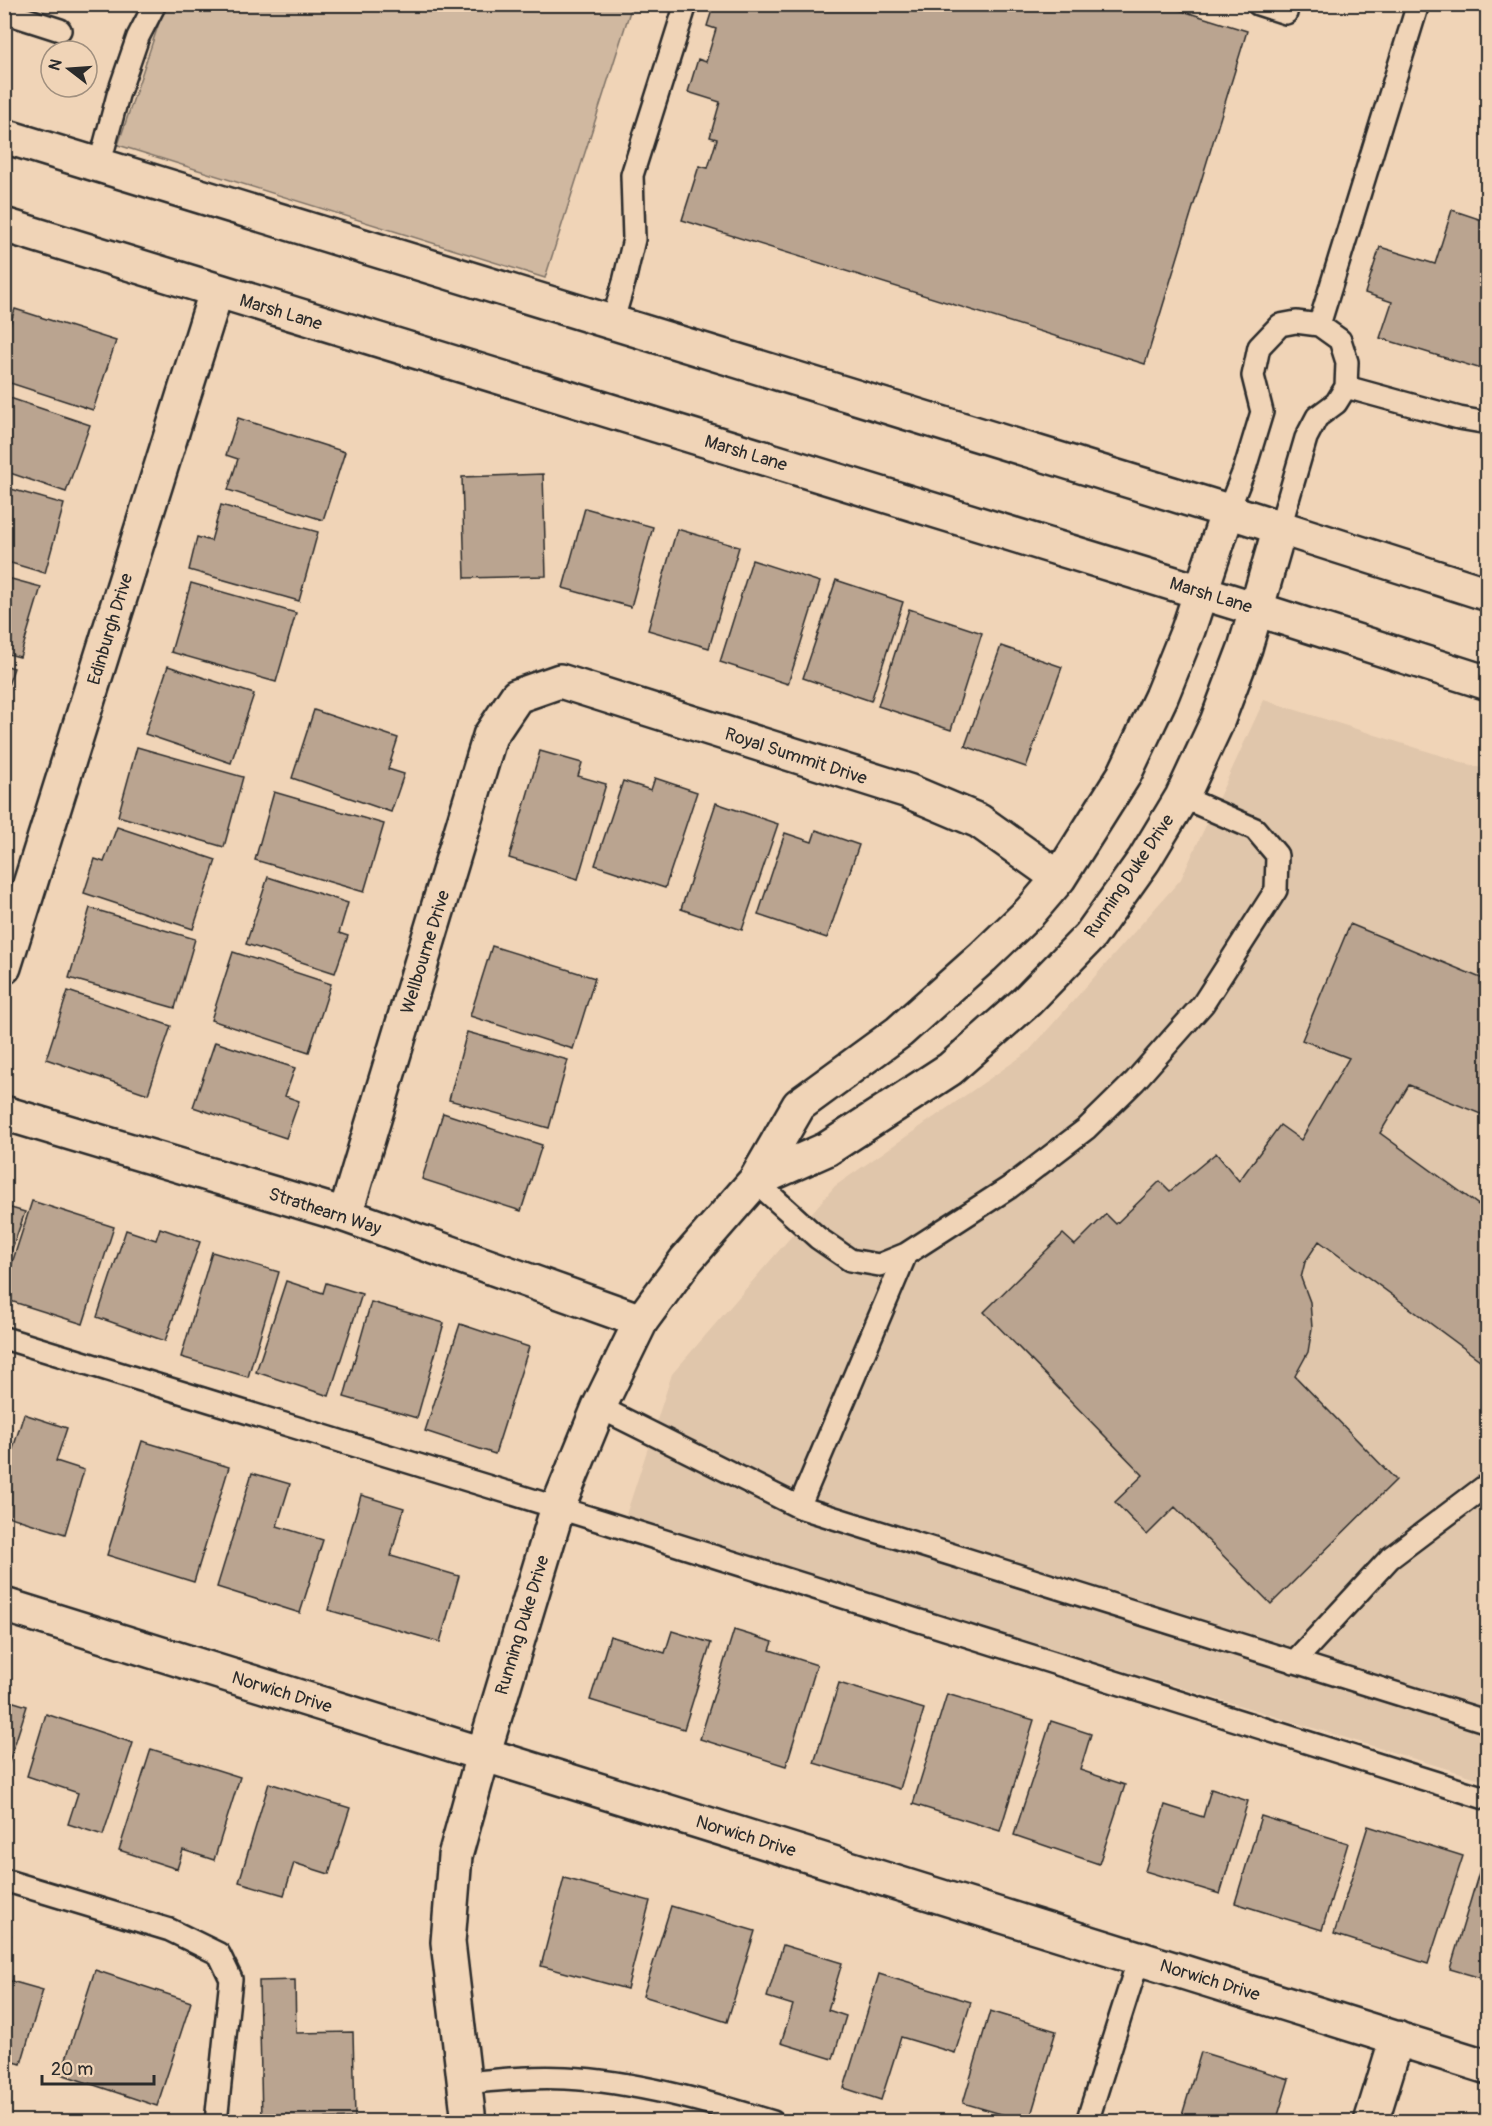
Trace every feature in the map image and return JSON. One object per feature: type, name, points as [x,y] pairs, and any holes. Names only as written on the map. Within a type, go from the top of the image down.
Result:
[{"type":"street","points":[[4,136],[1280,527],[1488,594]]},
{"type":"street","name":"Marsh Lane","points":[[4,225],[216,292],[1256,609],[1488,683]]},
{"type":"street","name":"Edinburgh Drive","points":[[4,967],[216,292]]},
{"type":"street","name":"Running Duke Drive","points":[[469,2121],[448,1942],[455,1856],[558,1507],[599,1407],[641,1321],[686,1260],[755,1181],[799,1105],[907,1024],[999,942],[1030,912],[1059,878],[1124,775],[1161,697],[1188,630],[1228,511]]},
{"type":"street","name":"Running Duke Drive","points":[[755,1181],[827,1149],[950,1069],[1027,1001],[1090,936],[1144,860],[1182,798],[1217,722],[1245,648],[1280,527]]},
{"type":"street","name":"Royal Summit Drive","points":[[517,696],[560,681],[908,791],[979,821],[1059,878]]},
{"type":"street","name":"Wellbourne Drive","points":[[345,1215],[490,736],[517,696]]},
{"type":"street","name":"Strathearn Way","points":[[4,1113],[345,1215],[641,1321]]},
{"type":"street","name":"Norwich Drive","points":[[4,1605],[1488,2067]]},
{"type":"street","points":[[1371,2121],[1397,2038]]},
{"type":"lane","points":[[99,166],[118,95],[138,37],[155,4]]},
{"type":"lane","points":[[612,323],[633,239],[632,175],[686,4]]},
{"type":"lane","points":[[1258,4],[1286,13],[1288,4]]},
{"type":"lane","points":[[1319,325],[1418,4]]},
{"type":"lane","points":[[4,12],[60,30]]},
{"type":"lane","points":[[1228,511],[1245,468],[1262,412],[1253,376],[1259,347],[1280,325],[1296,322],[1319,325],[1340,340],[1347,363],[1346,387],[1336,403],[1317,417],[1306,438],[1280,527]]},
{"type":"lane","points":[[1346,387],[1459,418],[1488,423]]},
{"type":"lane","points":[[755,1181],[818,1238],[850,1260],[879,1265],[906,1254],[1019,1180],[1086,1129],[1135,1081],[1203,1004],[1276,890],[1277,855],[1255,829],[1182,798]]},
{"type":"lane","points":[[799,1507],[906,1254]]},
{"type":"lane","points":[[4,1338],[558,1507],[1488,1799]]},
{"type":"lane","points":[[599,1407],[799,1507],[1488,1722]]},
{"type":"lane","points":[[1294,1662],[1390,1558],[1488,1484]]},
{"type":"lane","points":[[4,1880],[170,1930],[219,1954],[231,1979],[216,2121]]},
{"type":"lane","points":[[1087,2121],[1139,1958]]},
{"type":"lane","points":[[464,2084],[506,2079],[566,2078],[629,2085],[773,2121]]},
{"type":"shaded area","points":[[165,5],[632,5],[545,278],[118,145]]},
{"type":"shaded area","points":[[1264,700],[1487,770],[1487,1781],[625,1518],[672,1374],[835,1186],[1028,1052],[1181,879]]},
{"type":"building","points":[[714,4],[1160,4],[1247,31],[1145,364],[682,220],[699,166],[708,168],[717,139],[710,137],[720,102],[688,92],[698,59],[706,62],[716,29],[707,26]]},
{"type":"building","points":[[1474,4],[1488,4],[1488,21]]},
{"type":"building","points":[[1452,210],[1488,222],[1488,371],[1380,338],[1392,302],[1365,293],[1380,247],[1435,264]]},
{"type":"building","points":[[15,309],[116,341],[93,410],[4,381],[4,343]]},
{"type":"building","points":[[4,396],[90,425],[66,492],[4,471]]},
{"type":"building","points":[[238,418],[345,452],[323,520],[228,490],[238,459],[226,455]]},
{"type":"building","points":[[543,474],[546,576],[465,578],[462,477]]},
{"type":"building","points":[[4,487],[64,504],[45,573],[4,561]]},
{"type":"building","points":[[221,505],[318,532],[299,601],[189,570],[197,537],[211,541]]},
{"type":"building","points":[[585,508],[653,527],[631,607],[563,588]]},
{"type":"building","points":[[677,529],[739,547],[709,648],[648,630]]},
{"type":"building","points":[[752,560],[820,582],[788,684],[720,662]]},
{"type":"building","points":[[4,577],[41,587],[20,657],[4,653]]},
{"type":"building","points":[[836,580],[903,602],[871,701],[803,678]]},
{"type":"building","points":[[191,583],[296,613],[276,682],[171,652]]},
{"type":"building","points":[[909,609],[982,633],[951,730],[878,706]]},
{"type":"building","points":[[1001,646],[1062,667],[1026,767],[965,746]]},
{"type":"building","points":[[4,665],[14,668],[4,697]]},
{"type":"building","points":[[168,666],[254,694],[231,763],[145,734]]},
{"type":"building","points":[[314,710],[398,738],[388,769],[404,774],[391,812],[292,778]]},
{"type":"building","points":[[137,747],[243,777],[224,847],[118,816]]},
{"type":"building","points":[[540,751],[582,763],[578,776],[606,784],[578,879],[509,858]]},
{"type":"building","points":[[655,778],[697,792],[665,888],[595,865],[623,781],[651,790]]},
{"type":"building","points":[[274,792],[384,824],[364,892],[255,860]]},
{"type":"building","points":[[716,803],[778,824],[742,930],[681,909]]},
{"type":"building","points":[[117,827],[216,860],[193,929],[84,893],[95,859],[104,862]]},
{"type":"building","points":[[816,830],[859,845],[827,938],[758,915],[785,833],[812,842]]},
{"type":"building","points":[[268,877],[348,903],[339,933],[348,936],[335,973],[246,944]]},
{"type":"building","points":[[90,908],[195,939],[175,1008],[69,978]]},
{"type":"building","points":[[1350,924],[1488,981],[1488,1117],[1409,1085],[1380,1133],[1488,1212],[1488,1366],[1319,1241],[1305,1262],[1301,1278],[1310,1302],[1312,1328],[1308,1352],[1295,1376],[1396,1480],[1271,1604],[1175,1507],[1147,1535],[1115,1502],[1143,1475],[984,1312],[1063,1234],[1075,1245],[1106,1214],[1116,1224],[1160,1181],[1170,1191],[1216,1153],[1239,1181],[1280,1125],[1301,1140],[1349,1058],[1302,1040]]},
{"type":"building","points":[[492,946],[595,978],[573,1049],[470,1016]]},
{"type":"building","points":[[233,952],[331,984],[309,1052],[211,1020]]},
{"type":"building","points":[[68,991],[171,1026],[148,1094],[46,1059]]},
{"type":"building","points":[[467,1032],[568,1060],[549,1128],[449,1100]]},
{"type":"building","points":[[215,1042],[295,1068],[285,1096],[299,1101],[286,1138],[193,1107]]},
{"type":"building","points":[[443,1113],[542,1145],[521,1211],[422,1179]]},
{"type":"building","points":[[32,1201],[114,1227],[83,1324],[4,1299],[4,1288]]},
{"type":"building","points":[[4,1206],[25,1212],[4,1272]]},
{"type":"building","points":[[160,1228],[200,1242],[165,1341],[97,1317],[126,1230],[156,1240]]},
{"type":"building","points":[[212,1252],[279,1272],[248,1377],[181,1357]]},
{"type":"building","points":[[286,1281],[323,1293],[326,1283],[362,1294],[329,1396],[256,1372]]},
{"type":"building","points":[[371,1302],[444,1323],[417,1418],[344,1397]]},
{"type":"building","points":[[460,1324],[529,1347],[495,1454],[425,1431]]},
{"type":"building","points":[[24,1414],[67,1428],[56,1461],[84,1470],[65,1534],[4,1515],[4,1477]]},
{"type":"building","points":[[142,1441],[229,1467],[194,1582],[107,1555]]},
{"type":"building","points":[[252,1473],[290,1484],[277,1526],[323,1540],[300,1613],[217,1587]]},
{"type":"building","points":[[361,1495],[404,1508],[391,1556],[459,1576],[440,1642],[328,1610]]},
{"type":"building","points":[[734,1630],[773,1642],[770,1650],[817,1665],[786,1766],[700,1739]]},
{"type":"building","points":[[672,1631],[711,1643],[684,1729],[590,1700],[610,1636],[665,1653]]},
{"type":"building","points":[[839,1683],[924,1709],[900,1789],[814,1763]]},
{"type":"building","points":[[947,1694],[1034,1720],[1000,1831],[913,1804]]},
{"type":"building","points":[[4,1699],[27,1706],[4,1778]]},
{"type":"building","points":[[46,1714],[133,1743],[103,1835],[68,1824],[78,1793],[27,1776]]},
{"type":"building","points":[[1051,1721],[1091,1734],[1080,1770],[1125,1785],[1099,1864],[1014,1835]]},
{"type":"building","points":[[151,1749],[240,1777],[214,1860],[183,1850],[177,1869],[119,1850]]},
{"type":"building","points":[[269,1783],[350,1808],[329,1874],[294,1863],[284,1895],[239,1882]]},
{"type":"building","points":[[1211,1789],[1248,1801],[1220,1894],[1145,1871],[1165,1805],[1203,1817]]},
{"type":"building","points":[[1261,1816],[1348,1843],[1322,1930],[1235,1903]]},
{"type":"building","points":[[1368,1826],[1463,1856],[1428,1964],[1334,1934]]},
{"type":"building","points":[[1480,1869],[1488,1871],[1488,1980],[1450,1969]]},
{"type":"building","points":[[564,1878],[650,1901],[627,1989],[541,1966]]},
{"type":"building","points":[[671,1906],[755,1931],[727,2022],[643,1996]]},
{"type":"building","points":[[4,1933],[11,1935],[4,1956]]},
{"type":"building","points":[[783,1945],[842,1963],[828,2010],[846,2016],[833,2059],[781,2043],[793,2005],[767,1997]]},
{"type":"building","points":[[95,1970],[191,2002],[157,2106],[61,2074]]},
{"type":"building","points":[[879,1974],[971,2002],[955,2053],[901,2037],[881,2100],[844,2088]]},
{"type":"building","points":[[4,1979],[43,1990],[21,2064],[4,2059]]},
{"type":"building","points":[[295,1980],[296,2033],[353,2032],[355,2118],[262,2120],[259,1981]]},
{"type":"building","points":[[990,2011],[1056,2031],[1029,2122],[963,2103]]},
{"type":"building","points":[[1201,2052],[1289,2079],[1276,2122],[1180,2122]]}]
